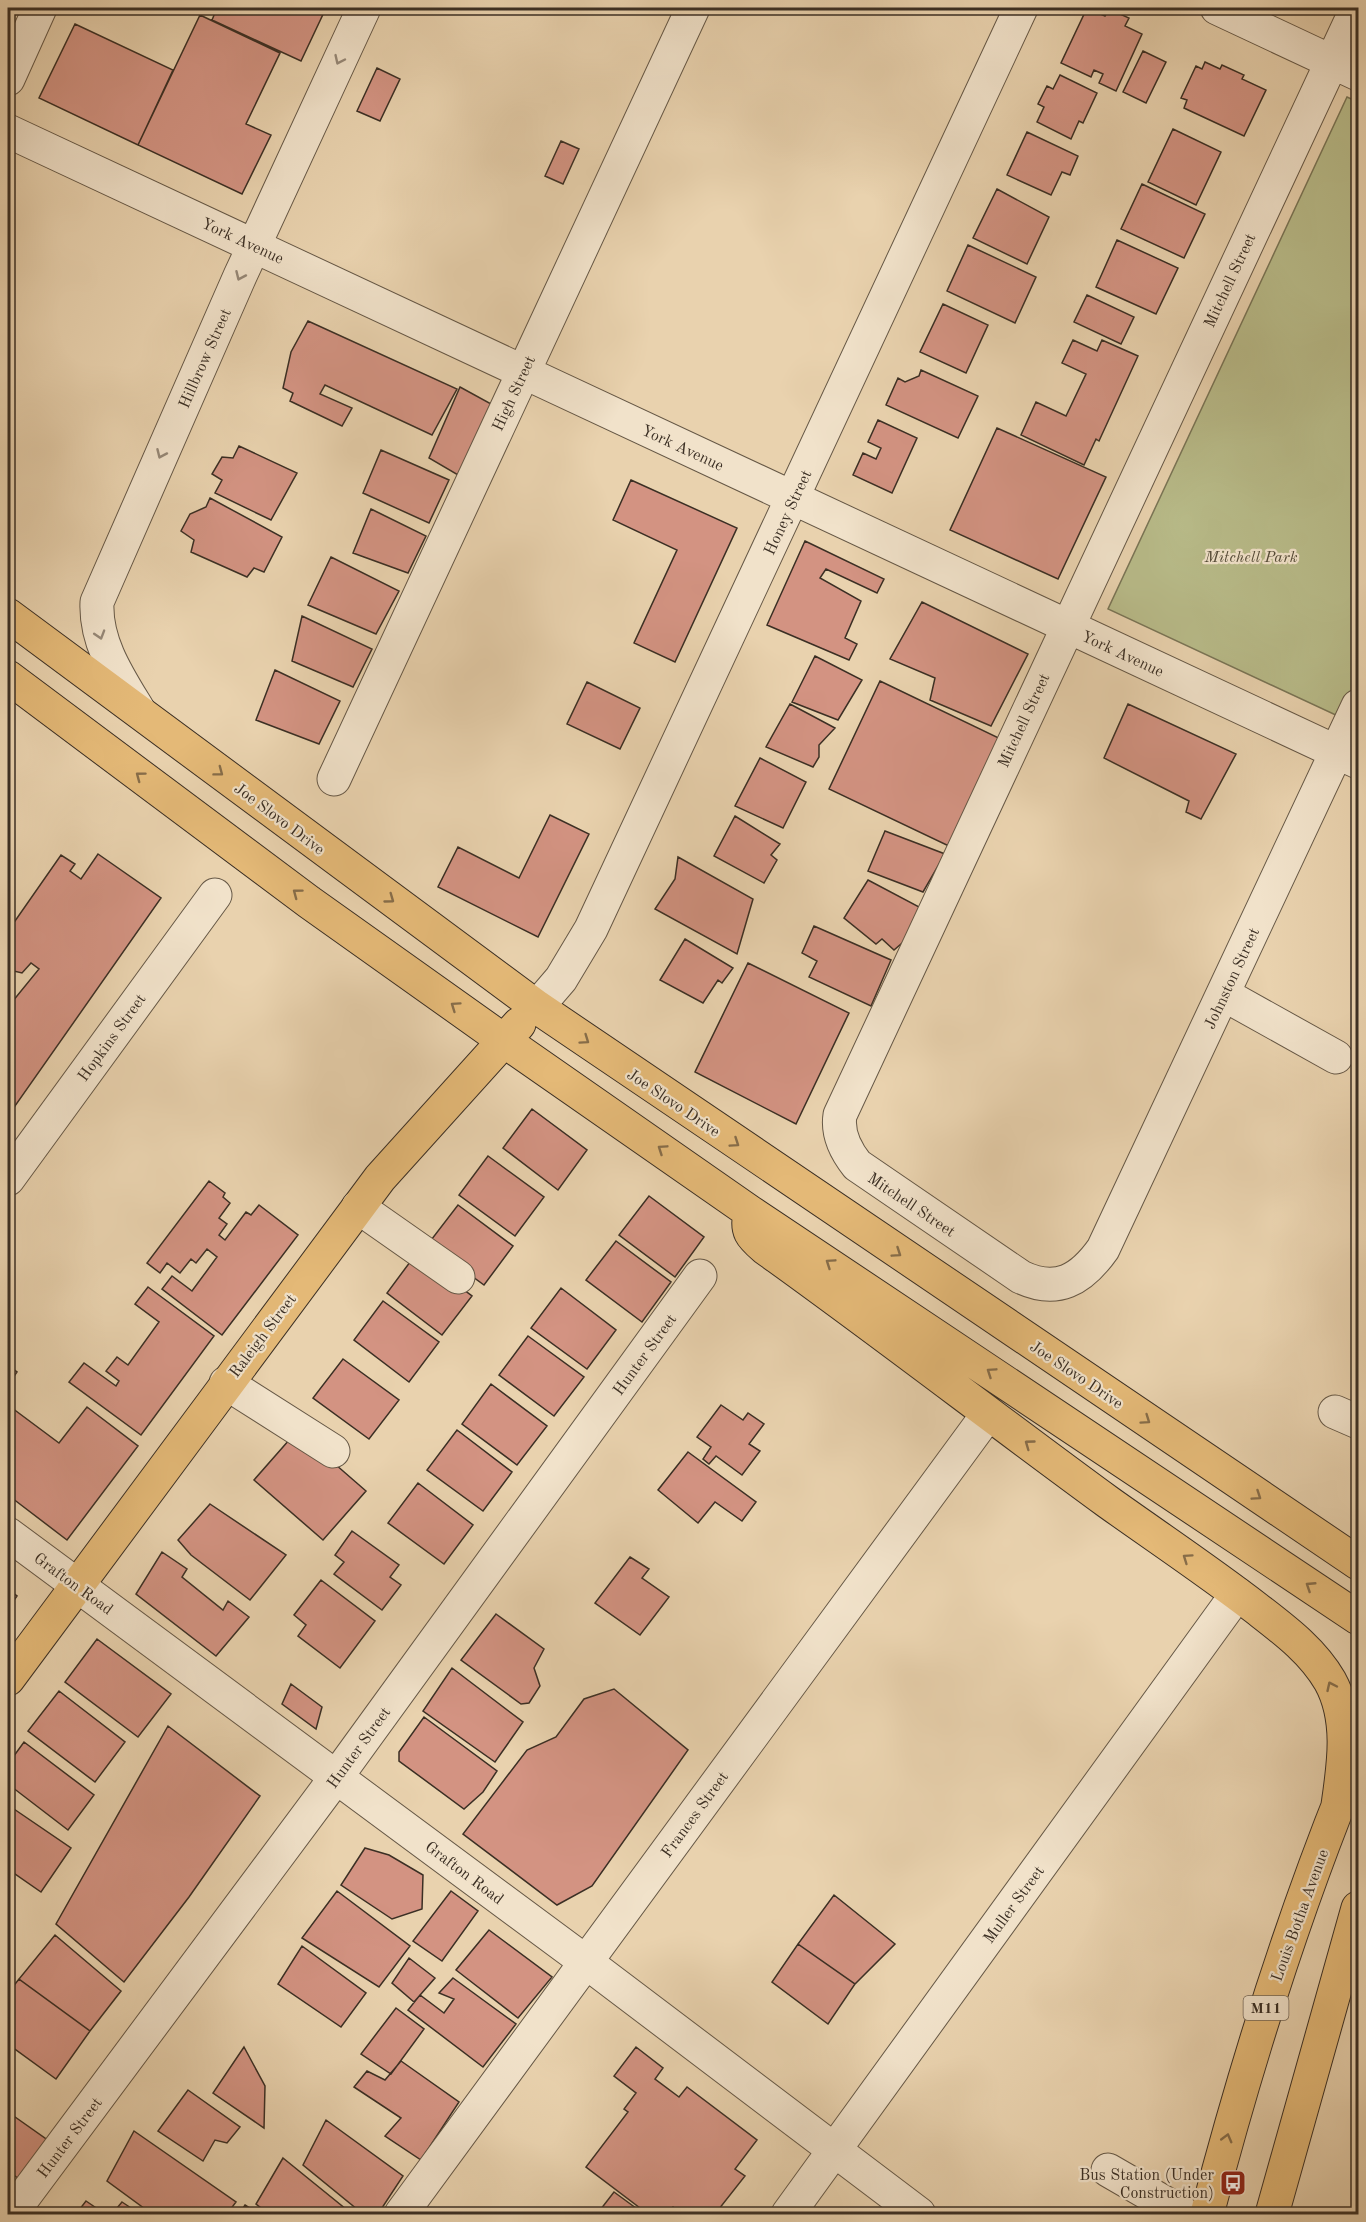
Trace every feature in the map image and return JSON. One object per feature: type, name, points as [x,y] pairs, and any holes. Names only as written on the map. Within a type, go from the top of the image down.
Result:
[{"type":"main road","name":"Joe Slovo Drive","points":[[8,615],[537,1007],[1359,1563]]},
{"type":"main road","points":[[8,677],[309,902],[503,1040],[750,1212],[1359,1618]]},
{"type":"main road","name":"Raleigh Street","points":[[8,1679],[76,1584],[380,1178],[503,1040],[537,1007]]},
{"type":"main road","points":[[750,1212],[747,1227],[751,1236],[765,1248],[988,1414],[1238,1593],[1289,1633],[1316,1661],[1331,1682],[1341,1714],[1345,1738],[1338,1805]]},
{"type":"main road","name":"Louis Botha Avenue","points":[[1207,2214],[1257,2033],[1338,1805],[1359,1756]]},
{"type":"main road","points":[[1276,2202],[1359,1908]]},
{"type":"main road","points":[[1276,2202],[1315,2112],[1359,1979]]},
{"type":"street","points":[[8,79],[40,8]]},
{"type":"street","name":"Hillbrow Street","points":[[139,711],[112,667],[96,620],[97,602],[255,245],[364,8]]},
{"type":"street","name":"High Street","points":[[334,779],[693,8]]},
{"type":"street","name":"Honey Street","points":[[537,1007],[561,979],[591,929],[1021,8]]},
{"type":"street","points":[[1217,8],[1345,68]]},
{"type":"street","name":"Mitchell Street","points":[[1103,1249],[1091,1265],[1064,1282],[1050,1286],[1021,1277],[868,1175],[848,1153],[839,1124],[840,1115],[1066,627],[1345,68],[1357,8]]},
{"type":"street","name":"York Avenue","points":[[8,131],[255,245],[793,500],[1348,757]]},
{"type":"street","name":"Johnston Street","points":[[1103,1249],[1223,994],[1348,757],[1359,706]]},
{"type":"street","name":"Hopkins Street","points":[[8,1179],[215,895]]},
{"type":"street","points":[[1223,994],[1336,1058]]},
{"type":"street","points":[[358,1207],[458,1278]]},
{"type":"street","name":"Hunter Street","points":[[12,2214],[337,1776],[700,1276]]},
{"type":"street","points":[[226,1383],[333,1451]]},
{"type":"street","name":"Frances Street","points":[[401,2214],[988,1414]]},
{"type":"street","name":"Grafton Road","points":[[8,1534],[337,1776],[919,2214]]},
{"type":"street","name":"Muller Street","points":[[788,2214],[1238,1593]]},
{"type":"street","points":[[1108,2170],[1184,2214]]},
{"type":"green space","name":"Mitchell Park","points":[[1347,97],[1358,102],[1358,677],[1340,717],[1108,609]]},
{"type":"building","points":[[217,8],[326,8],[301,61],[212,20]]},
{"type":"building","points":[[1087,8],[1105,16],[1109,9],[1129,18],[1125,26],[1142,34],[1116,91],[1099,83],[1103,74],[1094,70],[1091,77],[1061,63]]},
{"type":"building","points":[[200,15],[280,53],[246,124],[271,135],[242,194],[138,145]]},
{"type":"building","points":[[75,24],[173,70],[138,145],[39,98]]},
{"type":"building","points":[[1143,51],[1166,62],[1146,103],[1123,92]]},
{"type":"building","points":[[1205,62],[1220,69],[1222,65],[1244,75],[1242,79],[1266,90],[1244,136],[1184,108],[1187,100],[1181,98],[1196,66],[1202,69]]},
{"type":"building","points":[[377,68],[400,79],[380,121],[357,111]]},
{"type":"building","points":[[1060,75],[1097,93],[1083,123],[1079,121],[1071,139],[1037,122],[1044,107],[1038,104],[1047,86],[1053,89]]},
{"type":"building","points":[[1173,129],[1221,152],[1196,205],[1148,182]]},
{"type":"building","points":[[1027,132],[1078,156],[1070,175],[1062,172],[1051,195],[1007,175]]},
{"type":"building","points":[[561,141],[579,149],[563,184],[545,176]]},
{"type":"building","points":[[1142,184],[1205,214],[1184,258],[1121,229]]},
{"type":"building","points":[[997,189],[1049,217],[1027,264],[973,238]]},
{"type":"building","points":[[1117,240],[1178,268],[1156,314],[1096,287]]},
{"type":"building","points":[[968,245],[1036,277],[1015,323],[947,291]]},
{"type":"building","points":[[1087,295],[1134,317],[1121,344],[1074,322]]},
{"type":"building","points":[[943,304],[988,325],[966,373],[920,352]]},
{"type":"building","points":[[308,321],[457,389],[432,435],[325,385],[320,394],[352,408],[342,426],[290,401],[293,393],[283,388],[291,352]]},
{"type":"building","points":[[1073,340],[1097,351],[1102,340],[1138,356],[1099,441],[1096,439],[1084,465],[1021,435],[1036,402],[1066,416],[1086,374],[1062,363]]},
{"type":"building","points":[[921,370],[978,396],[958,438],[886,405],[898,378],[905,382],[919,376]]},
{"type":"building","points":[[460,387],[493,405],[458,475],[429,458]]},
{"type":"building","points":[[878,420],[917,438],[892,493],[853,475],[863,453],[876,459],[881,448],[868,442]]},
{"type":"building","points":[[997,428],[1106,477],[1058,579],[950,530]]},
{"type":"building","points":[[239,446],[297,473],[271,520],[215,493],[222,480],[212,474],[222,457],[233,458]]},
{"type":"building","points":[[381,450],[449,480],[429,523],[363,493]]},
{"type":"building","points":[[631,480],[737,528],[675,662],[634,643],[677,550],[613,520]]},
{"type":"building","points":[[210,498],[282,537],[264,572],[254,568],[247,577],[191,552],[194,540],[181,531],[190,514],[206,507]]},
{"type":"building","points":[[371,509],[426,536],[408,573],[353,553]]},
{"type":"building","points":[[805,541],[884,579],[877,593],[826,569],[820,578],[861,601],[845,638],[857,644],[849,660],[767,625]]},
{"type":"building","points":[[331,557],[399,591],[376,634],[308,605]]},
{"type":"building","points":[[922,602],[1028,654],[991,726],[930,700],[935,678],[890,659]]},
{"type":"building","points":[[302,616],[372,649],[353,687],[292,661]]},
{"type":"building","points":[[815,656],[862,680],[838,720],[792,702]]},
{"type":"building","points":[[275,670],[340,701],[319,744],[256,720]]},
{"type":"building","points":[[880,681],[1005,741],[953,848],[829,789]]},
{"type":"building","points":[[587,682],[640,708],[620,749],[567,724]]},
{"type":"building","points":[[790,704],[835,728],[819,745],[819,757],[813,767],[766,747]]},
{"type":"building","points":[[1128,704],[1236,754],[1201,819],[1186,812],[1189,801],[1104,758]]},
{"type":"building","points":[[760,758],[806,782],[783,828],[735,806]]},
{"type":"building","points":[[550,815],[589,834],[538,937],[438,887],[458,847],[519,878]]},
{"type":"building","points":[[735,816],[780,844],[771,855],[777,860],[764,883],[714,856]]},
{"type":"building","points":[[885,831],[945,854],[923,892],[868,871]]},
{"type":"building","points":[[98,854],[161,898],[8,1116],[8,1007],[39,969],[31,963],[22,973],[14,971],[8,979],[8,931],[61,855],[75,864],[70,871],[81,879]]},
{"type":"building","points":[[678,857],[753,899],[737,954],[655,909],[675,879]]},
{"type":"building","points":[[868,880],[923,909],[916,931],[894,950],[882,939],[876,944],[844,918]]},
{"type":"building","points":[[814,926],[891,960],[871,1006],[809,977],[817,961],[802,953]]},
{"type":"building","points":[[685,939],[733,968],[722,983],[718,980],[703,1003],[660,980]]},
{"type":"building","points":[[748,963],[849,1013],[796,1124],[695,1072]]},
{"type":"building","points":[[532,1109],[587,1150],[558,1190],[503,1148]]},
{"type":"building","points":[[488,1156],[544,1197],[515,1236],[459,1195]]},
{"type":"building","points":[[209,1181],[225,1193],[223,1197],[230,1203],[219,1218],[227,1224],[219,1235],[225,1240],[246,1212],[251,1215],[259,1205],[298,1235],[222,1335],[162,1289],[172,1276],[192,1291],[217,1257],[207,1249],[196,1263],[191,1259],[180,1273],[167,1263],[160,1273],[147,1263]]},
{"type":"building","points":[[649,1196],[704,1237],[675,1277],[619,1235]]},
{"type":"building","points":[[458,1205],[513,1246],[484,1285],[428,1244]]},
{"type":"building","points":[[616,1241],[671,1282],[642,1322],[586,1280]]},
{"type":"building","points":[[416,1254],[472,1296],[442,1335],[387,1293]]},
{"type":"building","points":[[148,1287],[214,1336],[141,1435],[69,1382],[84,1363],[116,1386],[119,1381],[106,1371],[117,1357],[128,1365],[159,1322],[135,1304]]},
{"type":"building","points":[[561,1288],[616,1330],[587,1369],[531,1328]]},
{"type":"building","points":[[383,1301],[439,1342],[409,1382],[354,1340]]},
{"type":"building","points":[[528,1336],[584,1377],[554,1416],[499,1375]]},
{"type":"building","points":[[343,1359],[399,1400],[369,1439],[313,1398]]},
{"type":"building","points":[[8,1365],[17,1372],[8,1385]]},
{"type":"building","points":[[491,1384],[547,1426],[517,1465],[462,1424]]},
{"type":"building","points":[[721,1405],[743,1420],[748,1413],[764,1424],[749,1444],[760,1451],[742,1475],[716,1456],[709,1464],[703,1459],[711,1447],[697,1437]]},
{"type":"building","points":[[87,1407],[138,1446],[67,1540],[8,1495],[8,1414],[12,1408],[59,1443]]},
{"type":"building","points":[[457,1430],[512,1472],[483,1511],[427,1470]]},
{"type":"building","points":[[297,1431],[366,1491],[323,1540],[254,1480]]},
{"type":"building","points":[[688,1452],[756,1502],[742,1521],[715,1502],[698,1523],[658,1490]]},
{"type":"building","points":[[418,1483],[473,1525],[444,1564],[388,1523]]},
{"type":"building","points":[[210,1504],[286,1555],[250,1600],[191,1555],[178,1540]]},
{"type":"building","points":[[352,1531],[399,1565],[390,1577],[401,1585],[382,1610],[334,1574],[344,1562],[335,1555]]},
{"type":"building","points":[[162,1552],[187,1569],[182,1577],[223,1610],[228,1601],[249,1617],[216,1656],[136,1594]]},
{"type":"building","points":[[630,1557],[649,1569],[642,1578],[669,1597],[640,1635],[595,1603]]},
{"type":"building","points":[[321,1580],[375,1621],[340,1668],[298,1636],[306,1625],[294,1615]]},
{"type":"building","points":[[8,1589],[17,1596],[8,1609]]},
{"type":"building","points":[[496,1614],[544,1649],[534,1668],[540,1686],[529,1703],[521,1704],[461,1660]]},
{"type":"building","points":[[97,1639],[171,1694],[138,1737],[65,1682]]},
{"type":"building","points":[[452,1668],[523,1722],[495,1762],[423,1711]]},
{"type":"building","points":[[291,1684],[322,1707],[316,1729],[282,1704]]},
{"type":"building","points":[[614,1689],[688,1750],[592,1886],[557,1905],[463,1834],[527,1750],[556,1737],[584,1699]]},
{"type":"building","points":[[59,1691],[125,1742],[95,1782],[28,1731]]},
{"type":"building","points":[[424,1717],[497,1771],[483,1792],[464,1809],[399,1761],[399,1752]]},
{"type":"building","points":[[168,1726],[260,1796],[189,1897],[124,1982],[56,1924]]},
{"type":"building","points":[[24,1742],[94,1795],[68,1830],[8,1784],[8,1764]]},
{"type":"building","points":[[11,1807],[71,1848],[41,1892],[8,1869],[8,1811]]},
{"type":"building","points":[[365,1848],[389,1855],[423,1875],[422,1909],[392,1919],[341,1885]]},
{"type":"building","points":[[337,1891],[410,1946],[379,1987],[302,1938]]},
{"type":"building","points":[[451,1891],[478,1911],[442,1961],[413,1941]]},
{"type":"building","points":[[834,1895],[895,1944],[855,1984],[798,1944]]},
{"type":"building","points":[[489,1930],[552,1977],[518,2018],[456,1970]]},
{"type":"building","points":[[55,1935],[121,1991],[90,2031],[19,1979]]},
{"type":"building","points":[[798,1944],[855,1984],[828,2024],[772,1982]]},
{"type":"building","points":[[302,1946],[366,1993],[341,2027],[278,1984]]},
{"type":"building","points":[[409,1958],[435,1978],[414,2002],[392,1983]]},
{"type":"building","points":[[453,1978],[516,2024],[483,2067],[408,2010],[420,1995],[444,2013],[454,1999],[439,1993]]},
{"type":"building","points":[[19,1979],[90,2031],[56,2079],[8,2044],[8,1993]]},
{"type":"building","points":[[396,2008],[424,2029],[391,2074],[361,2054]]},
{"type":"building","points":[[244,2047],[265,2086],[264,2128],[213,2093]]},
{"type":"building","points":[[636,2047],[663,2068],[655,2079],[679,2097],[687,2087],[757,2140],[735,2169],[745,2176],[715,2214],[683,2214],[673,2207],[667,2214],[648,2214],[586,2167],[628,2112],[624,2109],[636,2093],[614,2076]]},
{"type":"building","points":[[401,2061],[459,2102],[421,2160],[385,2136],[401,2118],[354,2087],[367,2071],[385,2080]]},
{"type":"building","points":[[188,2090],[240,2127],[227,2143],[215,2140],[203,2161],[158,2131]]},
{"type":"building","points":[[8,2112],[49,2141],[21,2181],[8,2170]]},
{"type":"building","points":[[326,2120],[403,2176],[378,2214],[363,2214],[303,2165]]},
{"type":"building","points":[[134,2131],[236,2202],[227,2214],[152,2214],[107,2181]]},
{"type":"building","points":[[283,2158],[352,2214],[269,2214],[256,2204]]},
{"type":"building","points":[[614,2192],[644,2214],[597,2214]]},
{"type":"building","points":[[86,2201],[105,2214],[76,2214]]},
{"type":"building","points":[[122,2202],[140,2214],[112,2214]]},
{"type":"building","points":[[245,2205],[259,2214],[239,2214]]},
{"type":"place","name":"Bus Station (Under Construction)","points":[[1233,2183]]}]
